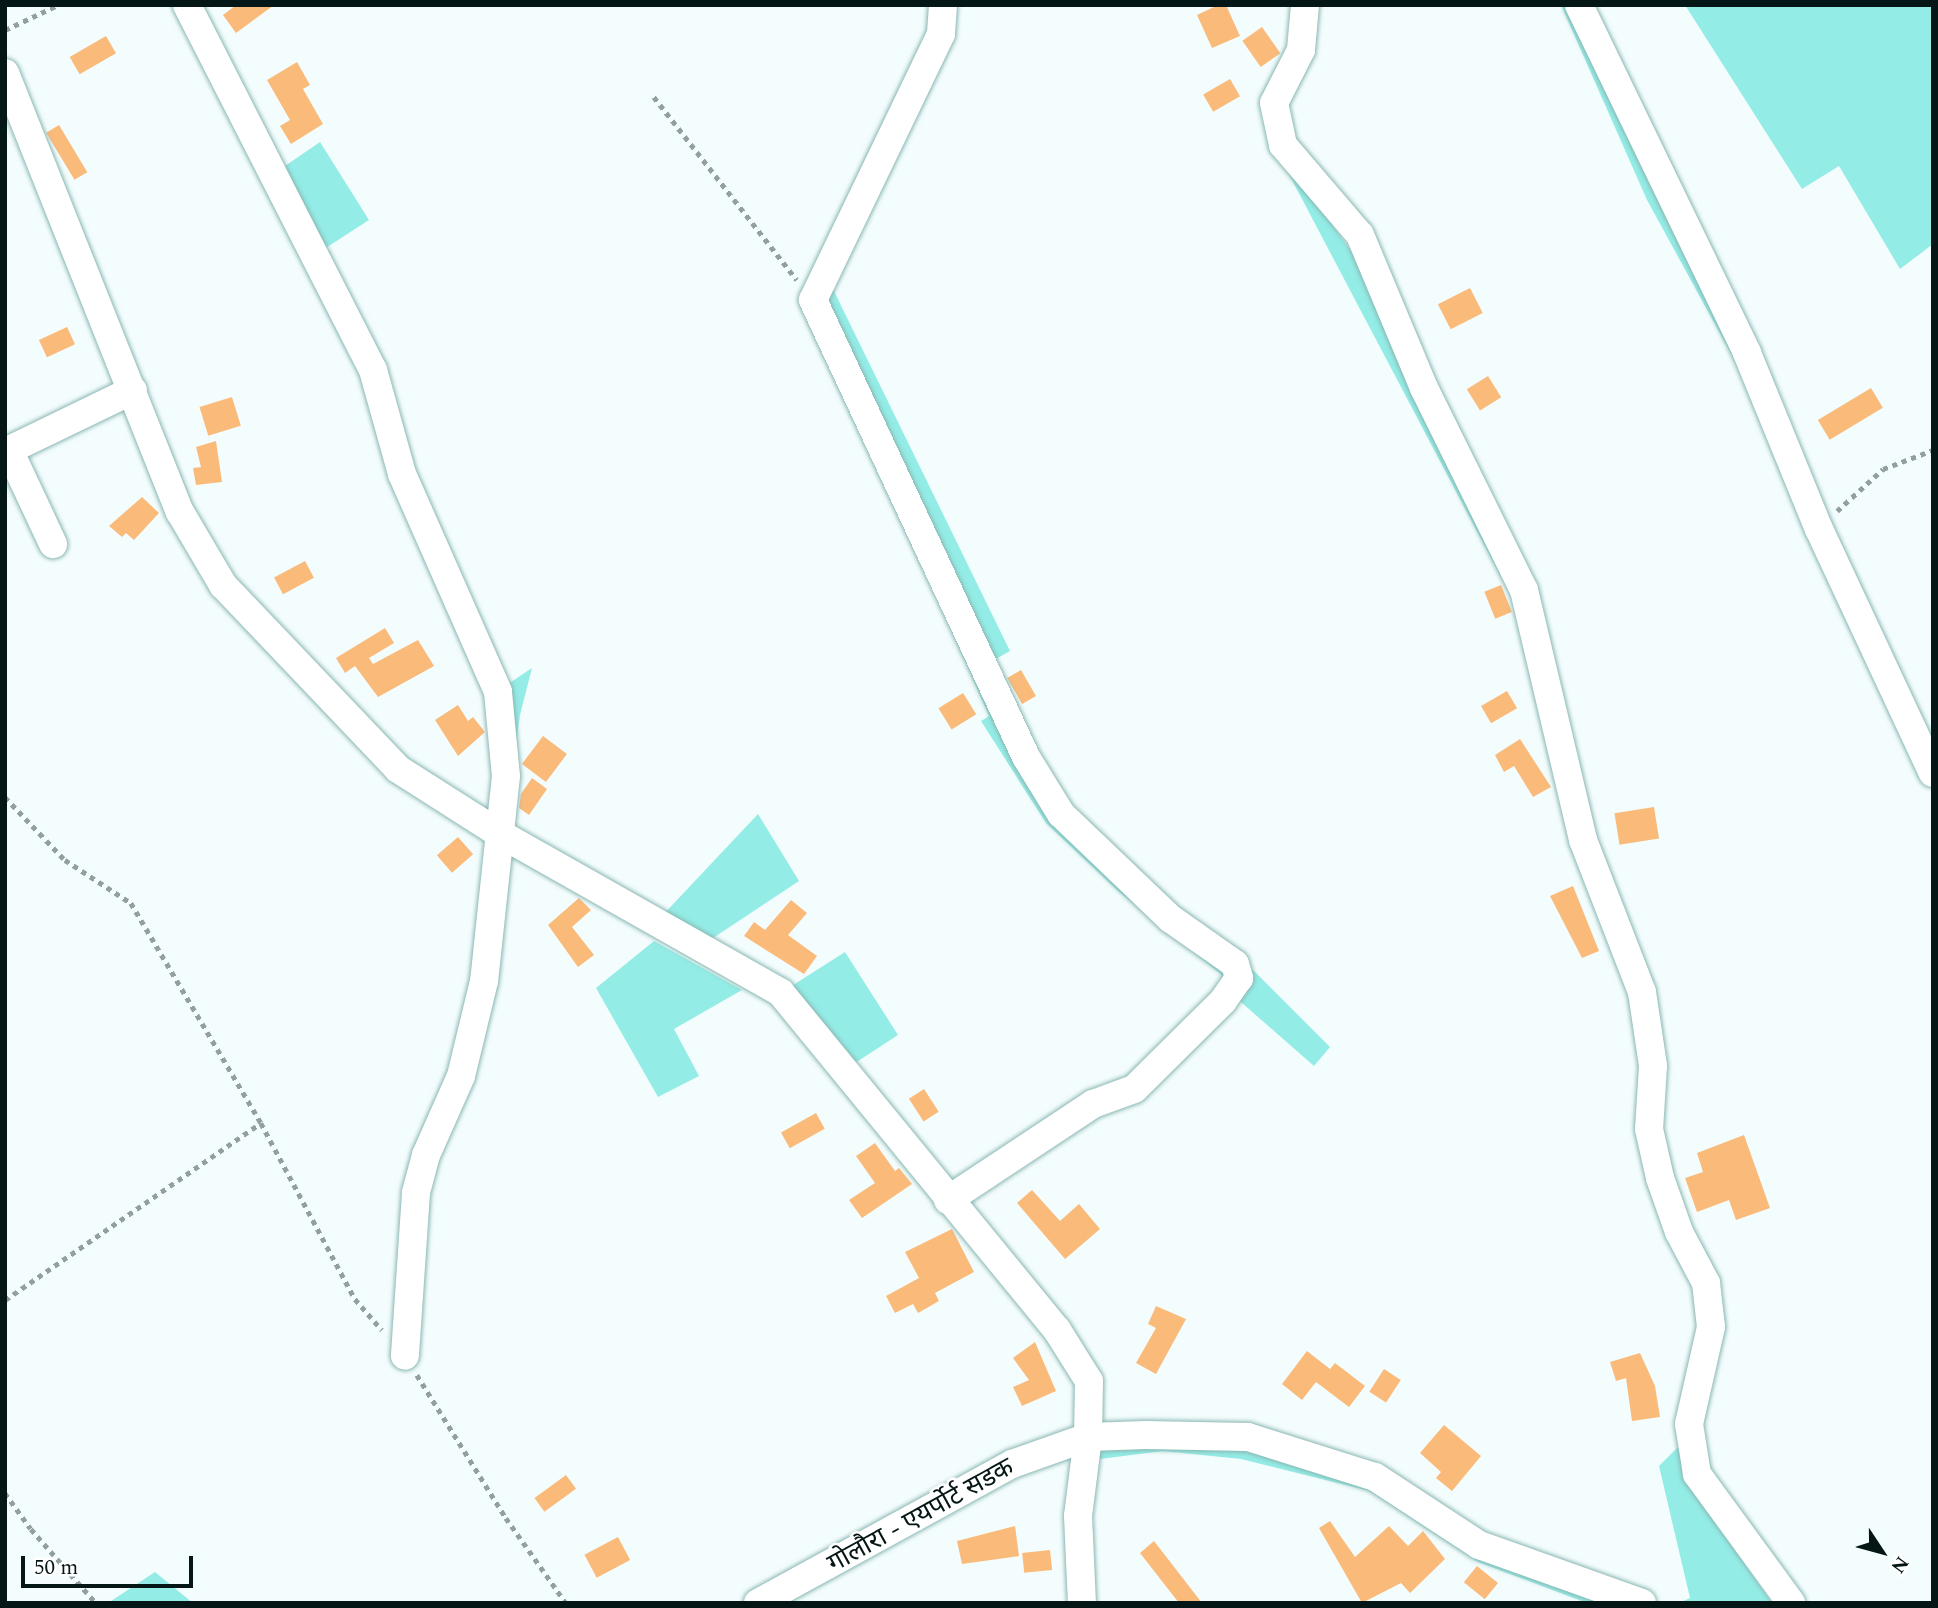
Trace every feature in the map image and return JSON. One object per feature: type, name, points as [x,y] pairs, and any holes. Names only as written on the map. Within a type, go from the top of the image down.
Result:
[{"type":"street","points":[[187,5],[373,370],[402,474],[498,692],[506,776],[484,981],[461,1076],[426,1155],[416,1193],[405,1356]]},
{"type":"street","points":[[943,5],[942,34],[813,300],[1026,757],[1061,814],[1171,919],[1234,964],[1239,978],[1223,1001],[1134,1089],[1093,1104],[948,1200]]},
{"type":"street","points":[[1306,5],[1301,50],[1274,103],[1283,145],[1360,235],[1424,388],[1524,590],[1583,840],[1642,992],[1653,1066],[1649,1129],[1660,1178],[1679,1232],[1706,1283],[1711,1327],[1689,1424],[1696,1474],[1791,1603]]},
{"type":"street","points":[[1579,5],[1747,354],[1819,529],[1933,773]]},
{"type":"street","points":[[5,73],[180,512],[223,585],[398,769],[498,832],[781,993],[948,1200],[1058,1330],[1089,1381],[1088,1437],[1077,1516],[1082,1603]]},
{"type":"street","points":[[53,544],[7,451],[133,390]]},
{"type":"street","name":"गोलौरा - एयर्पोर्ट सडक","points":[[758,1603],[1012,1464],[1088,1437],[1248,1437],[1375,1477],[1479,1545],[1642,1603]]},
{"type":"path","points":[[5,30],[58,5]]},
{"type":"path","points":[[654,97],[813,300]]},
{"type":"path","points":[[1819,529],[1883,469],[1933,450]]},
{"type":"path","points":[[5,797],[54,851],[131,903],[261,1124],[355,1299],[405,1356],[506,1518],[566,1603]]},
{"type":"path","points":[[5,1300],[261,1124]]},
{"type":"path","points":[[5,1493],[31,1529],[96,1603]]},
{"type":"shaded area","points":[[1561,5],[1569,5],[1746,381],[1647,200]]},
{"type":"shaded area","points":[[1685,5],[1933,5],[1933,244],[1900,269],[1839,166],[1802,189]]},
{"type":"shaded area","points":[[320,142],[369,220],[321,251],[282,168]]},
{"type":"shaded area","points":[[1272,142],[1354,255],[1505,575],[1501,577]]},
{"type":"shaded area","points":[[831,285],[1010,651],[994,660],[826,311]]},
{"type":"shaded area","points":[[891,491],[1019,758],[1228,966],[1215,997],[1223,976],[1118,891],[1046,823],[981,721],[989,716]]},
{"type":"shaded area","points":[[532,668],[520,715],[511,779],[508,684]]},
{"type":"shaded area","points":[[758,814],[799,881],[707,942],[661,917]]},
{"type":"shaded area","points":[[654,941],[742,990],[674,1029],[699,1076],[658,1097],[596,988]]},
{"type":"shaded area","points":[[845,952],[898,1035],[852,1065],[790,987]]},
{"type":"shaded area","points":[[1253,970],[1330,1047],[1314,1066],[1234,996]]},
{"type":"shaded area","points":[[1168,1443],[1245,1450],[1371,1486],[1609,1603],[1587,1603],[1478,1562],[1370,1491],[1241,1459],[1163,1451],[1092,1460],[1096,1451]]},
{"type":"shaded area","points":[[1679,1446],[1707,1510],[1772,1603],[1679,1603],[1690,1598],[1659,1466]]},
{"type":"shaded area","points":[[155,1572],[193,1603],[111,1601]]},
{"type":"building","points":[[236,5],[274,5],[236,33],[223,15]]},
{"type":"building","points":[[1218,5],[1226,5],[1240,36],[1212,48],[1197,15]]},
{"type":"building","points":[[1262,27],[1280,53],[1261,67],[1242,41]]},
{"type":"building","points":[[106,36],[116,53],[80,74],[70,57]]},
{"type":"building","points":[[297,62],[310,85],[303,89],[323,124],[291,144],[280,126],[290,120],[267,80]]},
{"type":"building","points":[[1230,79],[1240,96],[1213,112],[1203,94]]},
{"type":"building","points":[[59,125],[87,172],[74,180],[46,133]]},
{"type":"building","points":[[1470,288],[1483,313],[1451,329],[1438,304]]},
{"type":"building","points":[[67,327],[75,344],[47,357],[39,340]]},
{"type":"building","points":[[1488,376],[1501,397],[1480,410],[1467,389]]},
{"type":"building","points":[[1871,388],[1883,408],[1830,440],[1818,420]]},
{"type":"building","points":[[232,397],[241,426],[208,436],[199,407]]},
{"type":"building","points":[[216,441],[222,482],[196,485],[193,468],[201,467],[196,447]]},
{"type":"building","points":[[142,497],[159,513],[134,540],[126,533],[122,537],[109,526]]},
{"type":"building","points":[[305,561],[314,578],[283,594],[274,577]]},
{"type":"building","points":[[1501,585],[1512,612],[1495,619],[1484,592]]},
{"type":"building","points":[[385,628],[394,643],[369,658],[373,664],[418,640],[434,666],[378,697],[355,666],[345,673],[336,658]]},
{"type":"building","points":[[1021,670],[1036,696],[1022,704],[1007,678]]},
{"type":"building","points":[[1507,691],[1517,708],[1491,723],[1481,706]]},
{"type":"building","points":[[963,693],[976,714],[952,730],[938,708]]},
{"type":"building","points":[[458,705],[468,721],[473,717],[485,732],[458,756],[435,720]]},
{"type":"building","points":[[543,736],[567,754],[546,782],[522,764]]},
{"type":"building","points":[[1520,739],[1551,787],[1533,797],[1514,766],[1504,772],[1495,755]]},
{"type":"building","points":[[532,778],[547,789],[529,815],[519,808],[521,794]]},
{"type":"building","points":[[1654,807],[1659,839],[1619,845],[1614,813]]},
{"type":"building","points":[[458,837],[473,854],[452,873],[437,855]]},
{"type":"building","points":[[1573,886],[1599,951],[1582,958],[1550,896]]},
{"type":"building","points":[[579,898],[591,910],[572,927],[594,955],[578,967],[548,925]]},
{"type":"building","points":[[791,900],[807,913],[788,935],[817,956],[804,974],[744,936],[754,922],[765,930]]},
{"type":"building","points":[[924,1089],[939,1112],[924,1121],[909,1099]]},
{"type":"building","points":[[816,1113],[825,1129],[790,1148],[781,1132]]},
{"type":"building","points":[[1744,1135],[1770,1208],[1736,1220],[1729,1200],[1697,1212],[1685,1178],[1703,1172],[1697,1153]]},
{"type":"building","points":[[875,1143],[895,1171],[899,1168],[912,1184],[862,1218],[849,1200],[875,1183],[856,1156]]},
{"type":"building","points":[[1032,1190],[1060,1221],[1079,1204],[1100,1229],[1065,1259],[1017,1203]]},
{"type":"building","points":[[952,1229],[974,1272],[935,1293],[939,1301],[918,1313],[913,1304],[895,1313],[886,1296],[919,1278],[905,1252]]},
{"type":"building","points":[[1156,1306],[1186,1319],[1156,1374],[1136,1363],[1156,1328],[1148,1324]]},
{"type":"building","points":[[1035,1342],[1056,1391],[1022,1406],[1013,1387],[1029,1380],[1013,1358]]},
{"type":"building","points":[[1307,1351],[1330,1369],[1335,1363],[1365,1386],[1349,1407],[1316,1382],[1302,1400],[1282,1384]]},
{"type":"building","points":[[1640,1353],[1655,1386],[1660,1417],[1632,1421],[1626,1378],[1616,1381],[1610,1362]]},
{"type":"building","points":[[1384,1369],[1401,1380],[1386,1403],[1369,1392]]},
{"type":"building","points":[[1444,1425],[1481,1456],[1452,1491],[1436,1478],[1441,1472],[1420,1453]]},
{"type":"building","points":[[566,1475],[576,1489],[544,1512],[534,1498]]},
{"type":"building","points":[[1330,1521],[1355,1557],[1389,1526],[1408,1546],[1423,1531],[1445,1559],[1410,1593],[1401,1583],[1362,1603],[1319,1528]]},
{"type":"building","points":[[1015,1526],[1019,1556],[962,1564],[957,1541]]},
{"type":"building","points":[[618,1537],[630,1560],[597,1578],[584,1555]]},
{"type":"building","points":[[1154,1541],[1202,1603],[1179,1603],[1140,1553]]},
{"type":"building","points":[[1050,1550],[1052,1570],[1024,1573],[1022,1553]]},
{"type":"building","points":[[1477,1566],[1498,1583],[1485,1599],[1464,1582]]}]
